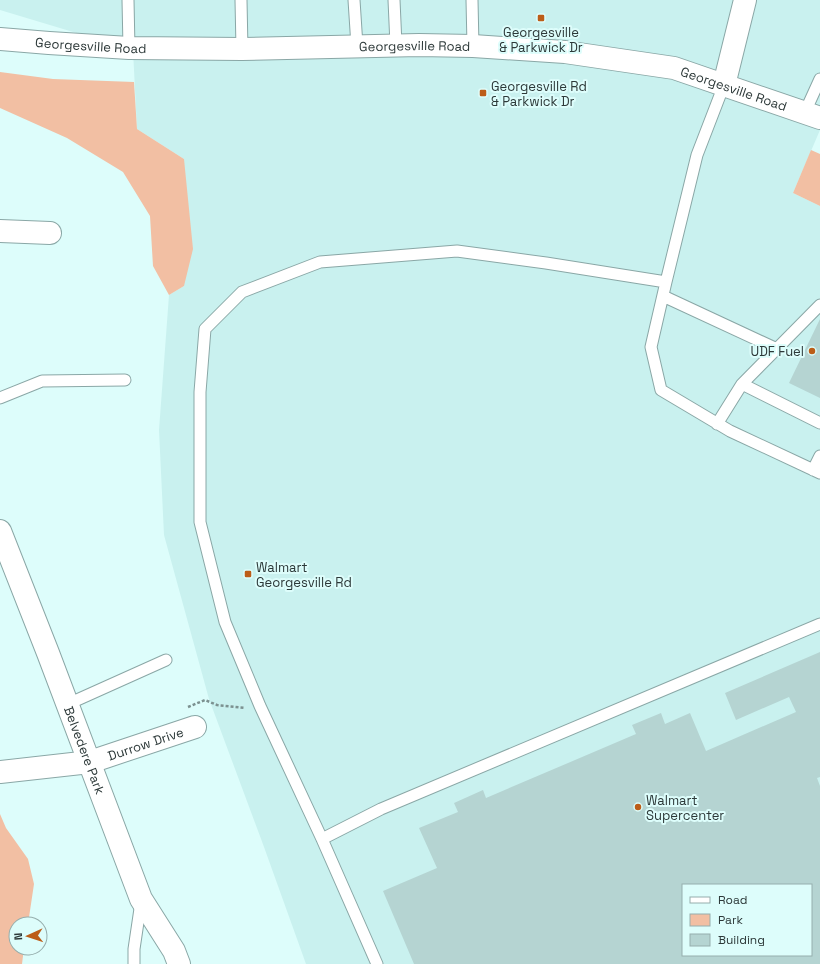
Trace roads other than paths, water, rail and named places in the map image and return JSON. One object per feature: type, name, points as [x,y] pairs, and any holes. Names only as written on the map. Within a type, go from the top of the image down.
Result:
[{"type":"main road","points":[[724,85],[745,0]]},
{"type":"main road","name":"Georgesville Road","points":[[0,39],[129,48],[242,49],[396,45],[473,46],[565,52],[674,68],[813,115]]},
{"type":"main road","points":[[0,231],[50,233]]},
{"type":"main road","name":"Belvedere Park","points":[[0,531],[68,704],[141,899],[174,951],[178,964]]},
{"type":"main road","name":"Durrow Drive","points":[[0,772],[90,762],[195,727]]},
{"type":"lane","points":[[128,0],[129,48]]},
{"type":"lane","points":[[241,0],[242,49]]},
{"type":"lane","points":[[354,0],[357,46]]},
{"type":"lane","points":[[394,0],[396,45]]},
{"type":"lane","points":[[472,0],[473,46]]},
{"type":"lane","points":[[813,115],[820,79]]},
{"type":"lane","points":[[724,85],[697,156],[662,296],[651,347],[661,390],[730,431],[816,472],[820,456]]},
{"type":"lane","points":[[377,964],[322,839],[260,706],[225,622],[200,522],[200,392],[205,329],[242,292],[320,262],[456,251],[546,263],[666,282]]},
{"type":"lane","points":[[662,296],[777,349]]},
{"type":"lane","points":[[717,424],[742,384],[820,305]]},
{"type":"lane","points":[[0,398],[42,381],[125,380]]},
{"type":"lane","points":[[742,384],[820,424]]},
{"type":"lane","points":[[322,839],[382,809],[820,624]]},
{"type":"lane","points":[[68,704],[166,660]]},
{"type":"lane","points":[[134,964],[134,949],[141,899]]},
{"type":"place","name":"Georgesville & Parkwick Dr","points":[[541,18]]},
{"type":"place","name":"Georgesville Rd & Parkwick Dr","points":[[483,93]]},
{"type":"place","name":"UDF Fuel","points":[[812,351]]},
{"type":"place","name":"Walmart Georgesville Rd","points":[[248,574]]},
{"type":"place","name":"Walmart Supercenter","points":[[638,807]]}]
